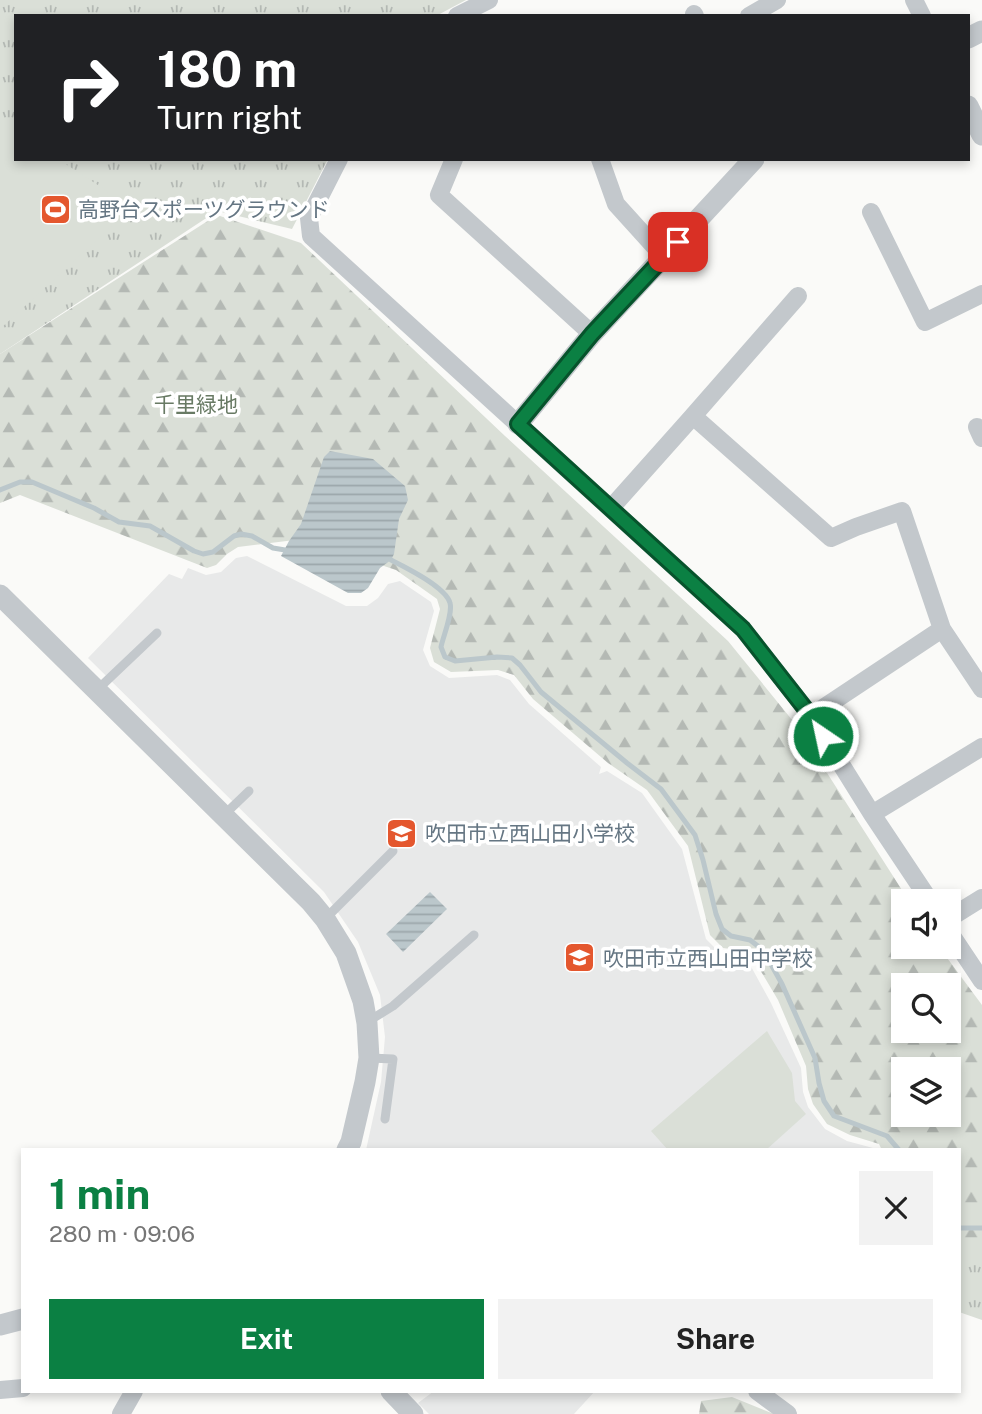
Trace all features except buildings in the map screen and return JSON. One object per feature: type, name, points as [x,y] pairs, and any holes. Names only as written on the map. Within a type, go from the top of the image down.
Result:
[{"type":"street","points":[[752,14],[777,0]]},
{"type":"street","points":[[463,14],[486,7]]},
{"type":"street","points":[[970,110],[982,135]]},
{"type":"street","points":[[338,161],[309,218],[311,236],[743,629],[811,716],[922,889]]},
{"type":"street","points":[[453,161],[439,195],[592,334]]},
{"type":"street","points":[[601,161],[616,204],[664,257]]},
{"type":"street","points":[[518,424],[592,334],[752,161]]},
{"type":"street","points":[[871,212],[925,322],[982,294]]},
{"type":"street","points":[[611,508],[798,296]]},
{"type":"street","points":[[693,416],[831,538],[902,511],[942,629],[982,689]]},
{"type":"street","points":[[0,595],[312,902],[325,919],[346,953],[363,1001],[369,1039],[365,1082],[348,1148]]},
{"type":"street","points":[[811,716],[942,629]]},
{"type":"street","points":[[872,814],[982,747]]},
{"type":"street","points":[[961,911],[982,898]]},
{"type":"street","points":[[961,950],[982,981]]},
{"type":"street","points":[[0,1325],[21,1319]]},
{"type":"street","points":[[0,1390],[21,1388]]},
{"type":"street","points":[[121,1414],[133,1393]]},
{"type":"street","points":[[393,1393],[413,1414]]},
{"type":"street","points":[[760,1393],[789,1414]]},
{"type":"lane","points":[[97,690],[157,632]]},
{"type":"lane","points":[[224,815],[249,791]]},
{"type":"lane","points":[[325,919],[393,850]]},
{"type":"lane","points":[[367,1023],[393,1006],[474,935]]},
{"type":"lane","points":[[369,1058],[393,1059],[386,1119]]},
{"type":"shaded area","points":[[330,451],[373,459],[405,486],[408,500],[399,519],[394,554],[391,560],[380,568],[368,588],[361,593],[348,593],[281,556],[301,524],[324,457]]},
{"type":"shaded area","points":[[247,556],[346,606],[367,606],[378,598],[388,584],[400,581],[431,602],[434,611],[423,650],[430,666],[449,678],[497,675],[510,680],[529,704],[601,767],[599,774],[607,771],[642,793],[682,849],[706,939],[720,953],[741,956],[748,961],[771,1003],[801,1068],[803,1092],[808,1107],[825,1129],[847,1141],[873,1148],[366,1148],[381,1082],[385,1037],[380,995],[358,942],[324,892],[88,658],[169,574],[182,579],[188,568],[206,575],[221,572],[236,558]]},
{"type":"shaded area","points":[[430,892],[447,909],[403,952],[386,934]]},
{"type":"shaded area","points":[[431,1393],[593,1393],[574,1414],[429,1414],[418,1403]]},
{"type":"green space","points":[[0,0],[466,0],[440,14],[14,14],[14,161],[327,161],[292,229],[217,211],[0,354]]},
{"type":"green space","name":"高野台スポーツグラウンド","points":[[0,122],[14,131],[14,161],[61,161],[107,191],[112,226],[0,329]]},
{"type":"green space","name":"千里緑地","points":[[217,215],[301,243],[728,641],[797,726],[901,889],[891,889],[891,959],[948,959],[958,973],[891,973],[891,1043],[961,1043],[961,977],[982,1005],[982,1284],[961,1268],[961,1148],[881,1148],[879,1144],[827,1124],[813,1104],[808,1089],[806,1066],[778,1000],[746,951],[723,948],[710,935],[688,846],[647,790],[608,763],[533,699],[514,675],[498,670],[451,672],[434,662],[430,648],[440,609],[437,599],[396,570],[303,539],[238,547],[216,565],[207,568],[20,495],[0,503],[0,354]]},
{"type":"green space","points":[[767,1031],[792,1073],[795,1101],[806,1114],[768,1148],[666,1148],[651,1131]]},
{"type":"green space","points":[[961,1243],[982,1245],[982,1320],[961,1313]]},
{"type":"green space","points":[[732,1397],[774,1414],[699,1414],[701,1401]]},
{"type":"waterway","points":[[0,490],[20,482],[32,482],[94,508],[119,522],[150,526],[203,554],[213,552],[234,536],[241,534],[252,536],[273,548],[285,550]]},
{"type":"waterway","points":[[391,560],[424,578],[447,597],[450,613],[441,647],[445,657],[455,661],[512,658],[541,692],[661,789],[695,835],[722,929],[731,936],[750,940],[763,950],[782,984],[815,1058],[824,1101],[834,1116],[887,1136],[897,1148]]},
{"type":"waterway","points":[[961,1228],[982,1228]]},
{"type":"place","name":"高野台スポーツグラウンド","points":[[55,209]]},
{"type":"place","name":"吹田市立西山田小学校","points":[[402,833]]},
{"type":"place","name":"吹田市立西山田中学校","points":[[580,958]]},
{"type":"route","points":[[678,242],[592,334],[518,424],[743,629],[811,716],[823,736]]}]
